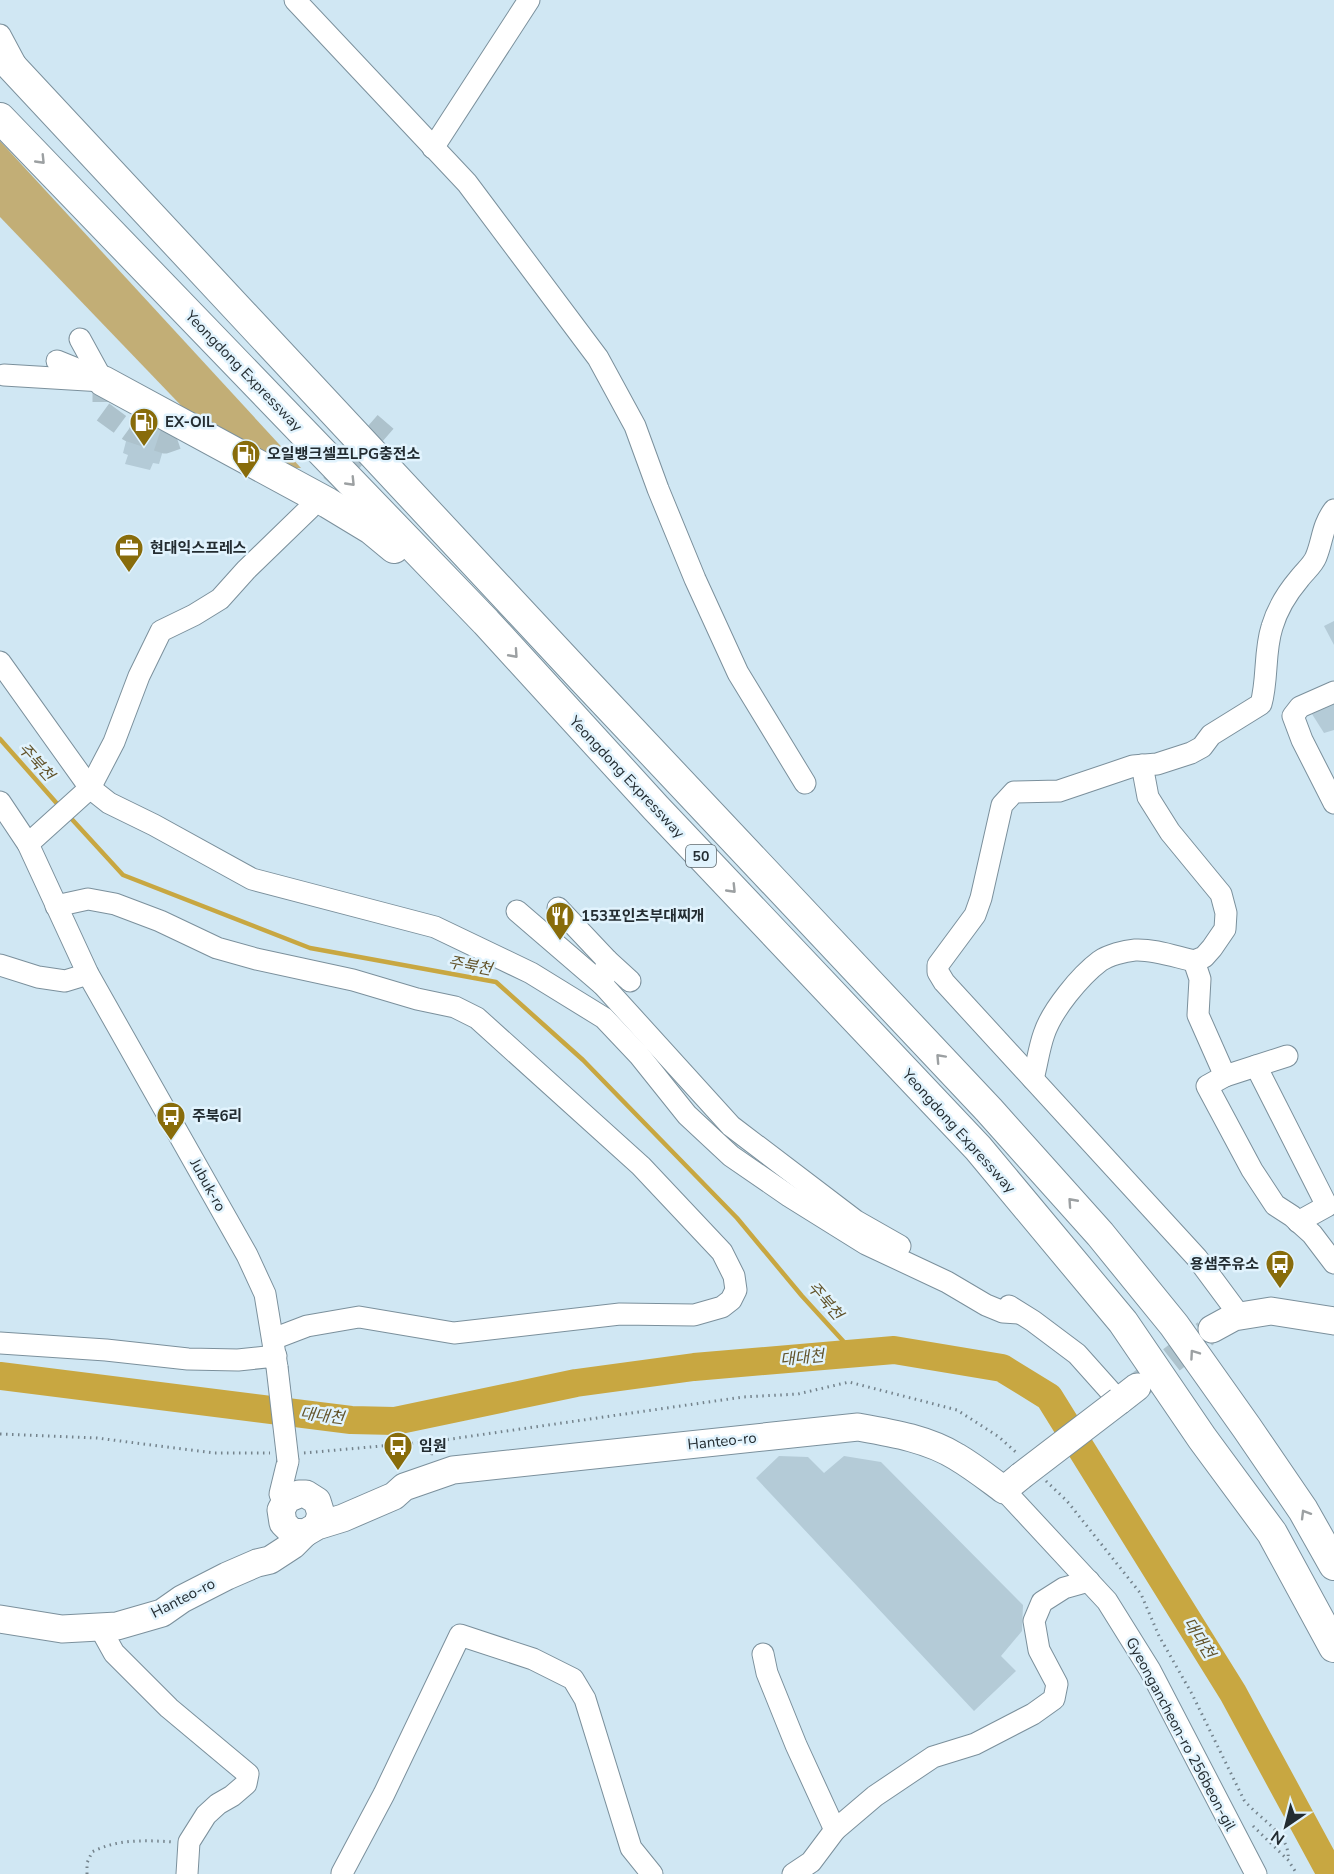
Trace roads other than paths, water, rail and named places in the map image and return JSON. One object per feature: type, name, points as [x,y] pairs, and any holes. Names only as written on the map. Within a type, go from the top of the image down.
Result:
[{"type":"highway","name":"50","points":[[0,54],[584,681],[989,1110],[1092,1225],[1174,1325],[1303,1510],[1334,1565]]},
{"type":"highway","name":"Yeongdong Expressway","points":[[0,118],[486,622],[656,808],[978,1148],[1115,1313],[1272,1533],[1334,1647]]},
{"type":"highway","points":[[103,381],[328,503],[371,529],[486,622]]},
{"type":"main road","points":[[1212,1329],[1234,1317],[1271,1311],[1334,1321]]},
{"type":"main road","points":[[1023,1476],[1128,1394]]},
{"type":"main road","name":"Hanteo-ro","points":[[0,1619],[62,1629],[117,1626],[162,1613],[182,1599],[257,1563],[270,1560],[311,1530],[394,1496],[404,1487],[453,1470],[858,1427],[901,1435],[956,1456],[1023,1476]]},
{"type":"main road","name":"Hanteo-ro","points":[[296,1503],[360,1496],[393,1486],[404,1487]]},
{"type":"main road","points":[[257,1563],[275,1530],[296,1503],[317,1502],[321,1514],[311,1530],[292,1532],[287,1528],[296,1503]]},
{"type":"street","points":[[296,0],[467,183],[598,358],[635,426],[695,579],[738,673],[805,783]]},
{"type":"street","points":[[433,148],[529,0]]},
{"type":"street","points":[[0,35],[25,81]]},
{"type":"street","points":[[80,339],[103,381]]},
{"type":"street","points":[[57,361],[103,381]]},
{"type":"street","points":[[4,375],[103,381]]},
{"type":"street","points":[[33,840],[90,788],[114,742],[139,676],[161,630],[194,615],[220,599],[246,570],[310,508]]},
{"type":"street","points":[[1240,1316],[1197,1258],[944,982],[938,972],[938,965],[975,915],[1002,805],[1014,792],[1059,791],[1133,766],[1157,764],[1191,753],[1202,747],[1211,735],[1261,704],[1265,690],[1272,627],[1284,601],[1316,559],[1320,539],[1334,510]]},
{"type":"street","points":[[0,662],[90,788],[109,803],[252,879],[435,927],[531,973],[604,1018],[639,1055],[687,1115],[731,1156],[789,1196],[866,1244],[947,1282],[986,1305],[1003,1312],[1019,1313]]},
{"type":"street","points":[[1334,692],[1300,707],[1293,716],[1302,740],[1334,803]]},
{"type":"street","points":[[1033,1079],[1044,1034],[1055,1011],[1102,960],[1136,950],[1194,961],[1204,957],[1225,929],[1226,913],[1221,894],[1170,831],[1148,797],[1142,765]]},
{"type":"street","name":"Jubuk-ro","points":[[0,802],[33,840],[56,906],[88,974],[247,1255],[265,1294],[288,1456],[297,1486],[296,1503]]},
{"type":"street","points":[[0,1343],[106,1350],[188,1359],[238,1360],[275,1354],[307,1326],[358,1317],[454,1333],[620,1314],[694,1315],[722,1307],[731,1300],[736,1290],[734,1276],[722,1252],[677,1203],[641,1166],[477,1018],[454,1007],[417,999],[353,980],[217,948],[160,921],[115,904],[88,899],[56,906]]},
{"type":"street","points":[[558,908],[630,981]]},
{"type":"street","points":[[517,911],[603,985],[731,1126],[856,1221],[921,1258],[963,1277],[1077,1354],[1128,1394]]},
{"type":"street","points":[[603,985],[607,960]]},
{"type":"street","points":[[1194,961],[1200,979],[1198,1015],[1225,1076]]},
{"type":"street","points":[[0,965],[38,977],[65,981],[88,974]]},
{"type":"street","points":[[1287,1056],[1225,1076],[1207,1086],[1252,1170],[1275,1205],[1312,1234],[1334,1263]]},
{"type":"street","points":[[1256,1066],[1327,1206],[1298,1222]]},
{"type":"street","name":"Gyeongancheon-ro 256beon-gil","points":[[1023,1476],[1089,1581],[1107,1601],[1150,1670],[1256,1874]]},
{"type":"street","points":[[793,1874],[811,1862],[836,1830],[874,1796],[933,1757],[975,1744],[1033,1714],[1054,1698],[1057,1684],[1039,1650],[1034,1621],[1042,1602],[1064,1588],[1089,1581]]},
{"type":"street","points":[[99,1626],[114,1653],[169,1708],[248,1774],[246,1784],[206,1815],[189,1842],[188,1874]]},
{"type":"street","points":[[342,1873],[384,1794],[460,1635],[534,1659],[573,1679],[585,1700],[631,1848],[652,1874]]},
{"type":"street","points":[[763,1654],[767,1673],[796,1745],[836,1830]]},
{"type":"waterway","name":"주북천","points":[[0,739],[60,807]]},
{"type":"waterway","name":"주북천","points":[[68,815],[123,875],[310,948],[496,982],[583,1060],[737,1218],[802,1296],[854,1353]]},
{"type":"waterway","name":"대대천","points":[[0,1376],[351,1420],[395,1421],[576,1383],[694,1367],[894,1350],[1002,1368],[1049,1397],[1233,1693],[1331,1874]]},
{"type":"tunnel","points":[[103,381],[103,412],[129,431],[165,443],[197,432]]},
{"type":"tunnel","points":[[311,508],[388,419]]},
{"type":"tunnel","points":[[1139,1385],[1206,1333]]},
{"type":"place","name":"EX-OIL","points":[[144,448]]},
{"type":"place","name":"오일뱅크셀프LPG충전소","points":[[246,480]]},
{"type":"place","name":"현대익스프레스","points":[[129,574]]},
{"type":"place","name":"153포인츠부대찌개","points":[[560,942]]},
{"type":"place","name":"주북6리","points":[[171,1142]]},
{"type":"place","name":"용샘주유소","points":[[1280,1290]]},
{"type":"place","name":"임원","points":[[398,1472]]}]
